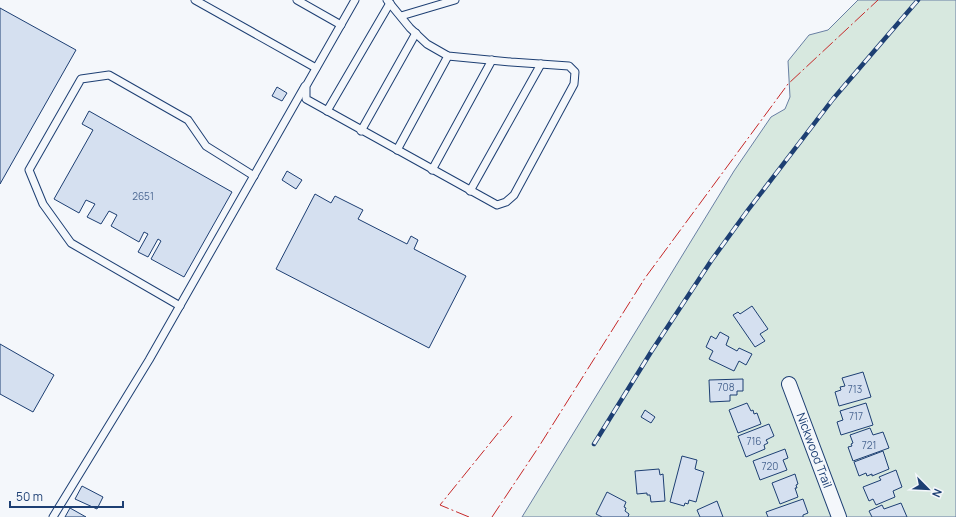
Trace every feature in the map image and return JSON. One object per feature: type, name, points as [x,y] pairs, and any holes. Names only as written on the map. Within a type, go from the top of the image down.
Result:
[{"type":"street","name":"Nickwood Trail","points":[[789,384],[839,517]]},
{"type":"lane","points":[[195,0],[316,68]]},
{"type":"lane","points":[[297,0],[341,25]]},
{"type":"lane","points":[[53,517],[149,360],[355,0]]},
{"type":"lane","points":[[401,16],[455,0]]},
{"type":"lane","points":[[306,86],[306,99],[327,111],[397,150],[432,170],[470,190],[497,206],[506,202],[514,195],[574,84],[575,72],[569,66],[448,56],[427,44],[388,1],[327,111]]},
{"type":"lane","points":[[361,130],[416,33]]},
{"type":"lane","points":[[397,150],[448,56]]},
{"type":"lane","points":[[432,170],[492,60]]},
{"type":"lane","points":[[470,190],[541,64]]},
{"type":"lane","points":[[180,306],[71,243],[43,204],[29,170],[82,79],[109,75],[188,120],[206,146],[254,176]]},
{"type":"shaded area","points":[[858,0],[956,0],[956,517],[522,517],[734,171],[771,117],[785,109],[790,97],[788,61],[809,35],[828,30]]},
{"type":"building","points":[[0,8],[76,50],[0,184]]},
{"type":"building","points":[[277,87],[287,93],[282,101],[272,96]]},
{"type":"building","points":[[89,111],[232,192],[184,277],[151,259],[161,241],[158,239],[148,257],[138,252],[148,234],[144,232],[139,242],[111,226],[117,215],[109,211],[101,224],[87,217],[95,204],[86,200],[79,213],[54,199],[93,130],[82,124]]},
{"type":"building","points":[[287,171],[302,180],[296,189],[282,180]]},
{"type":"building","points":[[315,194],[331,203],[335,196],[363,210],[358,219],[407,244],[411,236],[418,240],[414,249],[466,276],[429,348],[276,269]]},
{"type":"building","points":[[752,306],[768,329],[760,334],[765,341],[755,347],[733,315],[738,312],[740,314]]},
{"type":"building","points":[[720,332],[729,337],[726,345],[737,351],[739,348],[752,354],[746,365],[739,361],[734,371],[709,359],[713,351],[706,347],[711,336],[716,339]]},
{"type":"building","points":[[0,344],[54,375],[33,412],[0,394]]},
{"type":"building","points":[[863,372],[871,397],[839,406],[835,392],[841,390],[840,387],[845,386],[842,378]]},
{"type":"building","points":[[743,379],[743,391],[737,391],[737,395],[730,395],[730,401],[710,402],[709,380]]},
{"type":"building","points":[[747,403],[751,411],[753,410],[754,414],[757,413],[761,424],[738,433],[729,410]]},
{"type":"building","points":[[866,403],[873,425],[841,435],[837,422],[843,420],[840,411]]},
{"type":"building","points":[[645,410],[655,417],[651,423],[641,417]]},
{"type":"building","points":[[769,424],[774,436],[766,440],[768,443],[764,445],[765,449],[746,457],[738,436]]},
{"type":"building","points":[[870,428],[873,435],[883,432],[889,448],[853,461],[848,447],[852,446],[851,444],[853,443],[850,435]]},
{"type":"building","points":[[785,449],[788,458],[783,460],[787,470],[760,480],[753,461]]},
{"type":"building","points":[[883,451],[889,469],[872,476],[872,474],[867,476],[866,473],[859,476],[854,462]]},
{"type":"building","points":[[682,456],[697,460],[695,469],[704,472],[696,502],[689,500],[688,504],[685,503],[684,506],[670,502]]},
{"type":"building","points":[[659,469],[660,475],[663,474],[665,501],[651,502],[650,495],[647,495],[647,493],[637,494],[635,471]]},
{"type":"building","points":[[896,470],[902,487],[893,491],[895,497],[876,505],[873,499],[869,501],[863,487],[881,480],[879,477]]},
{"type":"building","points":[[795,474],[798,484],[796,485],[797,488],[795,488],[798,497],[780,504],[772,483]]},
{"type":"building","points":[[82,486],[103,497],[97,509],[75,499]]},
{"type":"building","points":[[607,492],[626,502],[624,507],[626,508],[625,511],[629,514],[628,517],[602,517],[596,514]]},
{"type":"building","points":[[803,499],[808,513],[803,515],[803,517],[768,517],[766,512]]},
{"type":"building","points":[[717,501],[723,517],[700,517],[697,510]]},
{"type":"building","points":[[901,503],[907,517],[872,517],[869,511],[882,505],[884,509]]},
{"type":"building","points":[[70,508],[86,517],[65,517]]},
{"type":"railway","points":[[594,444],[651,352],[711,261],[748,210],[833,99],[918,0]]},
{"type":"power","points":[[492,517],[538,448],[645,278],[788,84],[878,0]]},
{"type":"power","points":[[469,517],[440,505],[512,416]]}]
